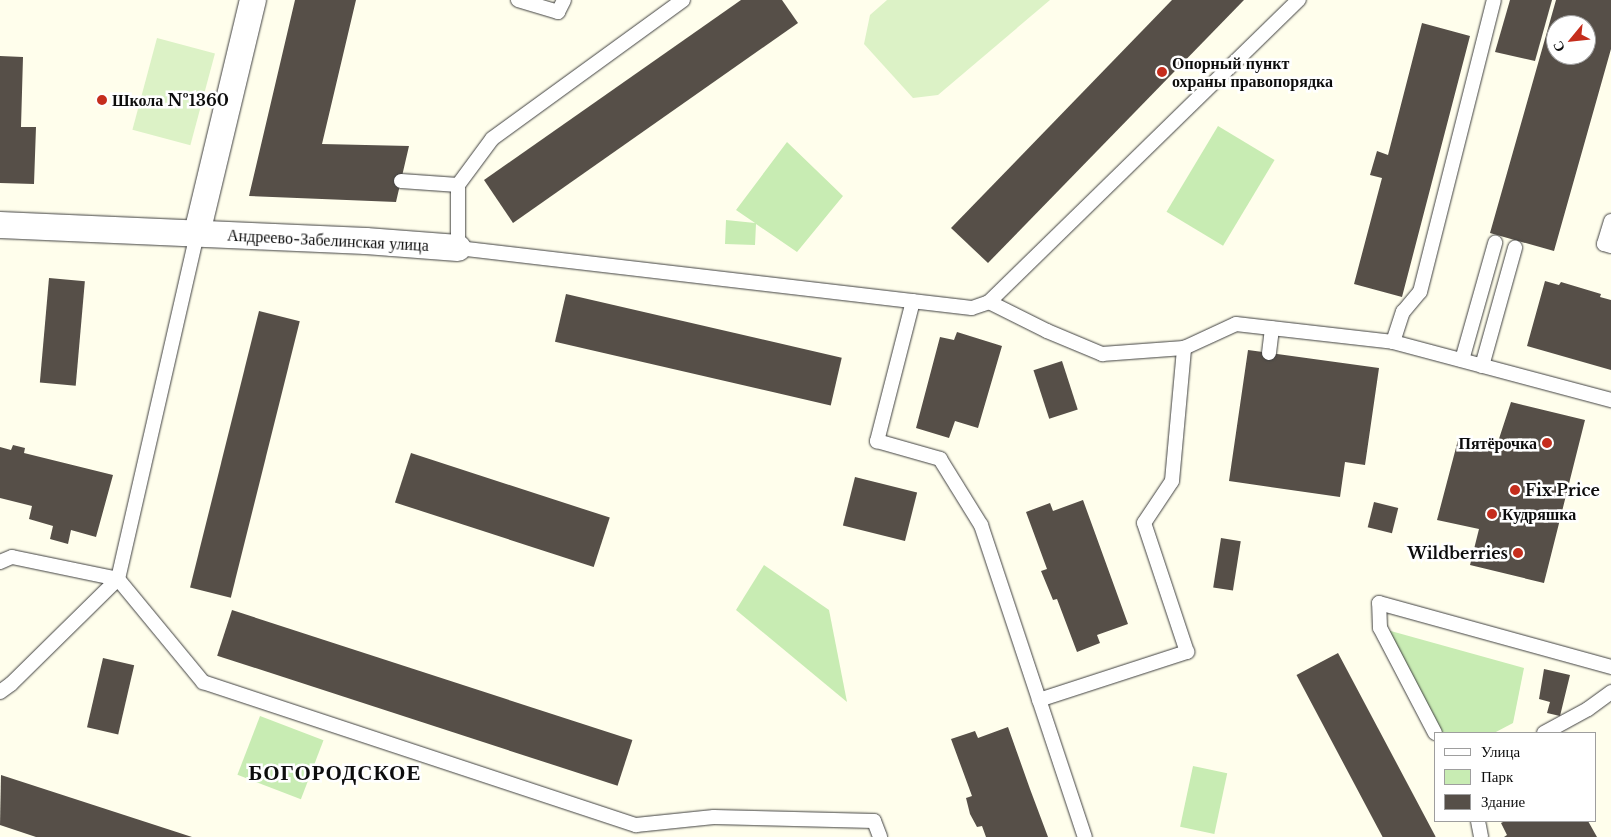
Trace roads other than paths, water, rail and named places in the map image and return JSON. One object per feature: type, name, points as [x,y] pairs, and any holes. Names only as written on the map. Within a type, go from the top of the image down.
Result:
[{"type":"street","points":[[197,233],[253,0]]},
{"type":"street","name":"Андреево-Забелинская улица","points":[[0,225],[197,233],[458,248]]},
{"type":"lane","points":[[518,0],[558,12],[564,0]]},
{"type":"lane","points":[[683,0],[492,139],[458,185],[458,248],[972,308],[988,302],[1299,0]]},
{"type":"lane","points":[[1393,342],[1403,312],[1420,292],[1494,0]]},
{"type":"lane","points":[[401,181],[458,185]]},
{"type":"lane","points":[[1611,221],[1604,244],[1611,246]]},
{"type":"lane","points":[[0,692],[118,579],[197,233]]},
{"type":"lane","points":[[1462,360],[1495,243]]},
{"type":"lane","points":[[1482,366],[1515,248]]},
{"type":"lane","points":[[914,301],[877,441],[940,459],[981,525],[1085,837]]},
{"type":"lane","points":[[988,302],[1047,331],[1102,354],[1184,348],[1236,324],[1393,342],[1611,400]]},
{"type":"lane","points":[[1269,353],[1272,328]]},
{"type":"lane","points":[[1039,700],[1187,652],[1144,523],[1172,481],[1184,348]]},
{"type":"lane","points":[[0,562],[12,557],[118,579],[203,682],[636,825],[714,817],[874,821],[880,837]]},
{"type":"lane","points":[[1434,732],[1380,628],[1379,603],[1611,667]]},
{"type":"lane","points":[[1546,732],[1588,709],[1611,692]]},
{"type":"lane","points":[[1478,822],[1481,837]]},
{"type":"place","name":"Опорный пункт охраны правопорядка","points":[[1162,72]]},
{"type":"place","name":"Школа №1360","points":[[102,100]]},
{"type":"place","name":"Пятёрочка","points":[[1547,443]]},
{"type":"place","name":"Fix Price","points":[[1515,490]]},
{"type":"place","name":"Кудряшка","points":[[1492,514]]},
{"type":"place","name":"Wildberries","points":[[1518,553]]},
{"type":"district","name":"БОГОРОДСКОЕ","points":[[335,773]]}]
